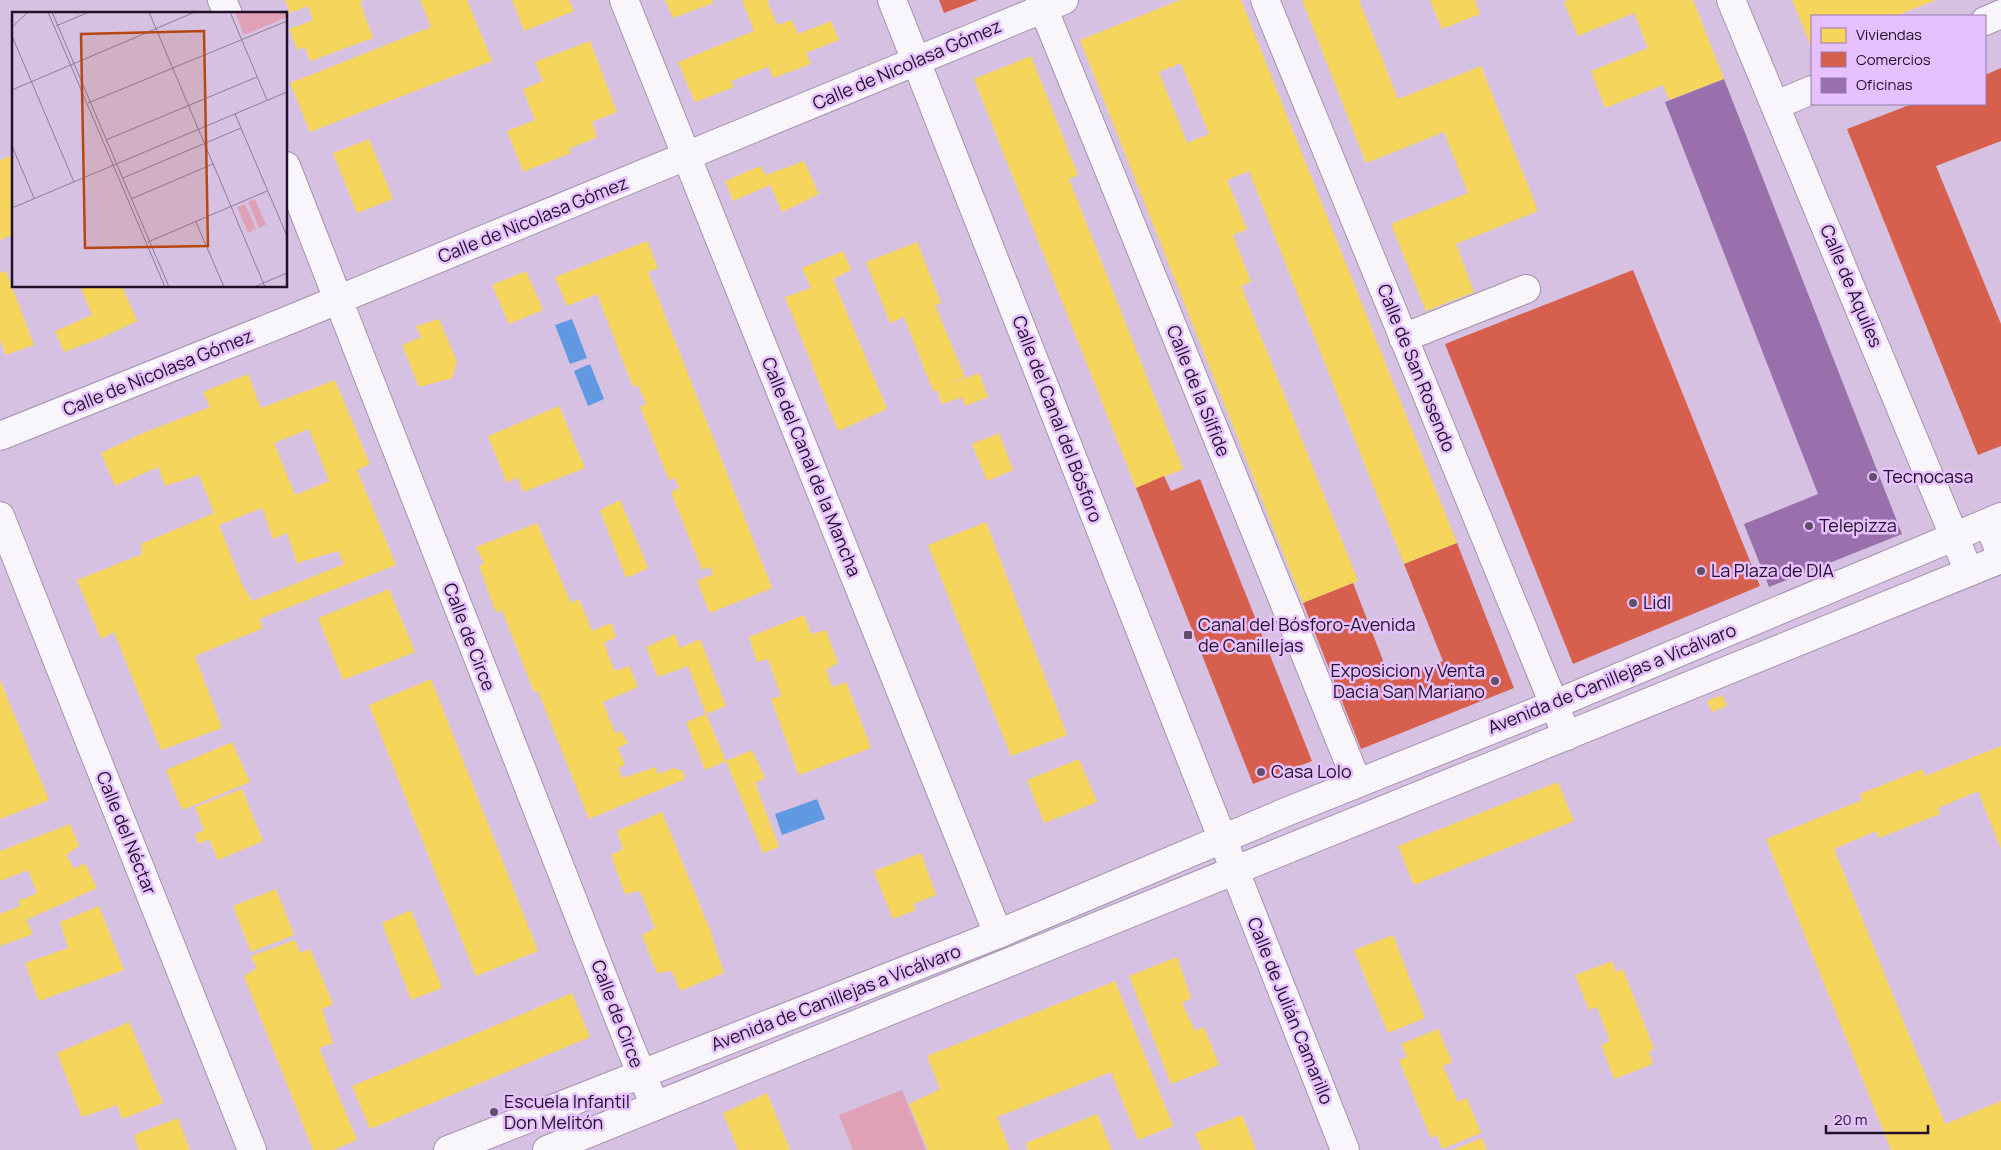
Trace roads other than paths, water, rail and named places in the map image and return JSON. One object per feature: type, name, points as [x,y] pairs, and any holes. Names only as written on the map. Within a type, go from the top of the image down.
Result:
[{"type":"street","points":[[222,0],[227,12]]},
{"type":"street","name":"Calle del Canal de la Mancha","points":[[624,0],[998,934]]},
{"type":"street","name":"Calle del Canal del Bósforo","points":[[892,0],[1222,838]]},
{"type":"street","name":"Calle de San Rosendo","points":[[1265,0],[1567,736]]},
{"type":"street","name":"Calle de Aquiles","points":[[1731,0],[1969,572]]},
{"type":"street","name":"Calle de Nicolasa Gómez","points":[[0,436],[917,62],[1049,2]]},
{"type":"street","name":"Calle de la Sílfide","points":[[1049,2],[1356,782]]},
{"type":"street","points":[[1986,21],[2001,14]]},
{"type":"street","points":[[1776,105],[1811,90]]},
{"type":"street","name":"Calle de Circe","points":[[288,171],[655,1106]]},
{"type":"street","points":[[1403,338],[1526,289]]},
{"type":"street","name":"Calle del Néctar","points":[[0,516],[252,1150]]},
{"type":"street","points":[[1995,520],[2001,554]]},
{"type":"street","name":"Avenida de Canillejas a Vicálvaro","points":[[448,1150],[998,934],[1356,782],[1553,705],[1995,520]]},
{"type":"street","name":"Avenida de Canillejas a Vicálvaro","points":[[547,1150],[2001,559]]},
{"type":"street","points":[[1222,838],[1234,872]]},
{"type":"street","name":"Calle de Julián Camarillo","points":[[1234,872],[1345,1150]]},
{"type":"water","points":[[572,319],[587,358],[570,364],[555,325]]},
{"type":"water","points":[[590,364],[604,399],[588,406],[574,371]]},
{"type":"water","points":[[817,799],[825,819],[782,835],[775,814]]},
{"type":"place","name":"Tecnocasa","points":[[1873,477]]},
{"type":"place","name":"Telepizza","points":[[1809,526]]},
{"type":"place","name":"La Plaza de DIA","points":[[1701,571]]},
{"type":"place","name":"Lidl","points":[[1633,603]]},
{"type":"place","name":"Canal del Bósforo-Avenida de Canillejas","points":[[1188,635]]},
{"type":"place","name":"Exposicion y Venta Dacia San Mariano","points":[[1495,681]]},
{"type":"place","name":"Casa Lolo","points":[[1261,772]]},
{"type":"place","name":"Escuela Infantil Don Melitón","points":[[494,1112]]}]
